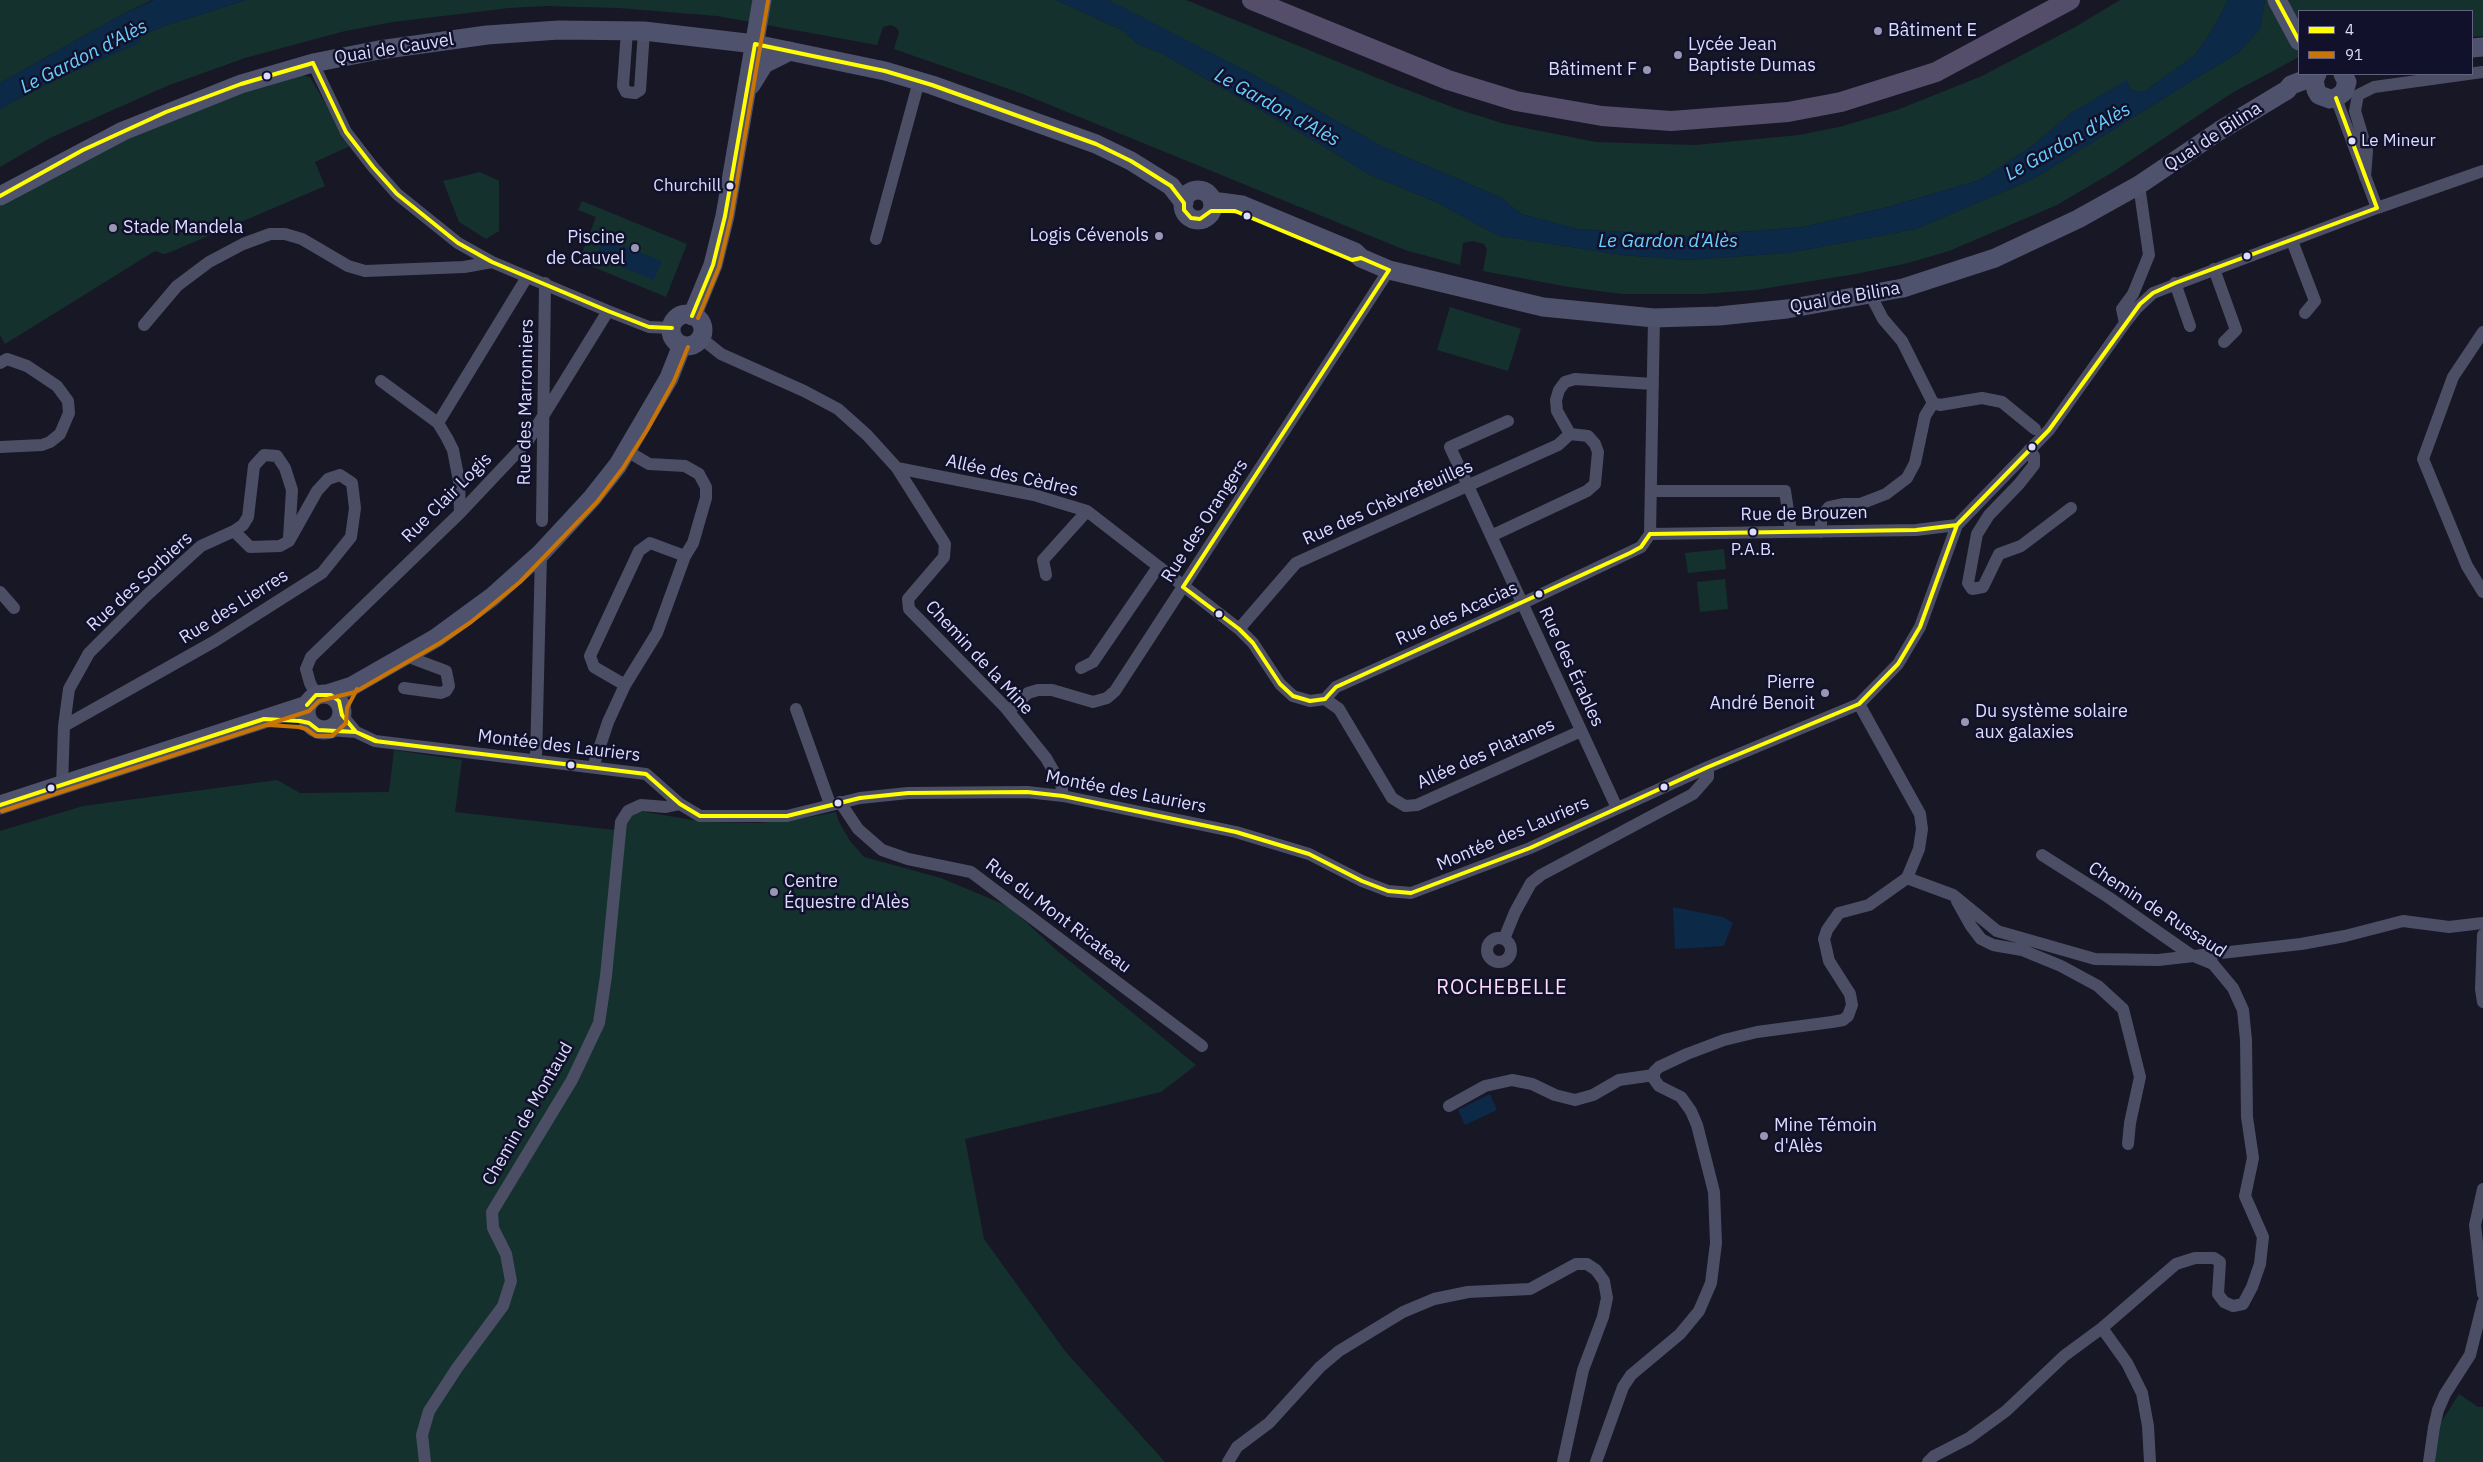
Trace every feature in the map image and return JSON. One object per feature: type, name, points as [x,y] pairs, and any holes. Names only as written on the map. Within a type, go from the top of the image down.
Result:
[{"type":"main road","points":[[692,316],[713,265],[725,216],[762,0]]},
{"type":"main road","points":[[1252,0],[1448,80],[1516,101],[1602,116],[1671,121],[1788,112],[1841,102],[1936,72],[2070,0]]},
{"type":"main road","points":[[2278,0],[2298,39]]},
{"type":"main road","name":"Quai de Cauvel","points":[[0,196],[82,150],[166,112],[241,84],[313,63],[379,50],[487,35],[559,30],[635,31],[756,38]]},
{"type":"main road","points":[[756,38],[790,51],[884,71],[919,81],[1096,144],[1189,196],[1204,191],[1212,206],[1205,218],[1196,219],[1187,214],[1189,196]]},
{"type":"main road","points":[[746,96],[756,74],[764,64],[790,51]]},
{"type":"main road","points":[[2316,80],[2324,98],[2336,98],[2344,92],[2348,75]]},
{"type":"main road","name":"Quai de Bilina","points":[[1212,206],[1249,215],[1352,260],[1361,258],[1389,270],[1480,294],[1543,307],[1654,318],[1719,316],[1787,309],[1903,288],[1995,258],[2078,219],[2139,185],[2219,131],[2287,90],[2291,85],[2316,80]]},
{"type":"main road","points":[[692,316],[702,325],[701,338],[695,344],[682,345],[675,340],[672,328],[680,317],[692,316]]},
{"type":"main road","points":[[315,704],[406,656],[467,617],[516,577],[541,553],[592,498],[627,451],[669,378],[682,345]]},
{"type":"main road","points":[[315,704],[318,730],[330,730],[338,724],[352,686]]},
{"type":"main road","points":[[0,805],[264,719],[336,698],[342,710]]},
{"type":"street","points":[[313,63],[346,132],[397,194],[458,243],[492,262],[608,311],[649,327],[672,328]]},
{"type":"street","points":[[2365,176],[2368,151],[2355,112],[2358,96],[2374,88],[2463,75]]},
{"type":"street","points":[[876,239],[919,81]]},
{"type":"street","points":[[2336,98],[2377,208]]},
{"type":"street","points":[[1449,1106],[1484,1086],[1512,1080],[1532,1084],[1555,1095],[1575,1100],[1593,1095],[1619,1080],[1654,1075],[1659,1067],[1724,1040],[1757,1032],[1843,1020],[1848,1016],[1852,1005],[1850,994],[1828,960],[1824,939],[1827,930],[1839,914],[1870,905],[1892,891],[1906,878],[1919,849],[1922,829],[1920,814],[1859,704],[1898,664],[1920,627],[1957,525],[2049,430],[2125,322],[2153,293],[2175,283],[2377,208],[2483,171]]},
{"type":"street","points":[[2125,322],[2122,308],[2133,294],[2149,255],[2139,185]]},
{"type":"street","points":[[144,325],[177,286],[209,262],[243,244],[270,234],[285,234],[302,239],[348,266],[365,272],[464,267],[492,262]]},
{"type":"street","points":[[2292,241],[2315,301],[2305,313]]},
{"type":"street","points":[[2214,269],[2236,330],[2224,342]]},
{"type":"street","name":"Rue des Orangers","points":[[1009,712],[1028,694],[1038,690],[1052,690],[1093,702],[1107,698],[1115,691],[1389,270]]},
{"type":"street","points":[[438,423],[527,277]]},
{"type":"street","points":[[2175,283],[2190,326]]},
{"type":"street","name":"Rue des Marronniers","points":[[542,521],[545,284]]},
{"type":"street","points":[[1870,294],[1883,319],[1902,341],[1933,403],[1940,405],[1982,398],[2002,402],[2035,429]]},
{"type":"street","name":"Rue Clair Logis","points":[[315,704],[306,668],[311,657],[460,513],[527,442],[543,419],[608,311]]},
{"type":"street","points":[[1650,534],[1654,318]]},
{"type":"street","points":[[2483,332],[2453,377],[2424,458],[2467,566],[2483,592]]},
{"type":"street","name":"Chemin de la Mine","points":[[701,338],[722,354],[804,391],[838,409],[867,435],[897,468],[945,544],[944,557],[908,599],[909,609],[1009,712],[1046,758],[1061,784],[1063,796]]},
{"type":"street","points":[[0,363],[7,359],[28,366],[57,386],[68,401],[69,413],[60,434],[50,442],[42,445],[0,447]]},
{"type":"street","points":[[1491,536],[1587,491],[1595,484],[1598,452],[1595,444],[1588,436],[1570,434],[1558,411],[1556,400],[1559,390],[1565,382],[1575,379],[1653,384]]},
{"type":"street","points":[[380,381],[438,423],[453,450],[459,481],[460,513]]},
{"type":"street","points":[[1822,532],[1821,517],[1829,507],[1844,504],[1860,504],[1886,494],[1907,478],[1915,463],[1925,416],[1933,403]]},
{"type":"street","name":"Rue des Érables","points":[[1508,421],[1450,446],[1617,808]]},
{"type":"street","name":"Rue des Chèvrefeuilles","points":[[1239,629],[1296,563],[1558,445],[1570,434]]},
{"type":"street","points":[[2029,450],[2034,456],[2034,465],[2019,484],[1988,515],[1977,534],[1968,583],[1972,589],[1983,587],[2000,554],[2021,546],[2071,508]]},
{"type":"street","points":[[593,766],[608,722],[625,685],[657,632],[685,556],[693,543],[706,498],[704,480],[699,474],[685,466],[649,464],[627,451]]},
{"type":"street","points":[[264,455],[277,456],[285,468],[292,490],[289,541],[280,546],[269,548],[250,547],[234,531],[243,525],[248,517],[254,466],[264,455]]},
{"type":"street","name":"Allée des Cèdres","points":[[897,468],[1034,495],[1087,511],[1239,629],[1253,642],[1280,684],[1293,696],[1310,701],[1325,700]]},
{"type":"street","name":"Rue des Lierres","points":[[64,726],[215,641],[322,573],[351,537],[355,508],[352,483],[340,475],[328,479],[317,491],[289,541]]},
{"type":"street","points":[[1651,491],[1784,491],[1791,531]]},
{"type":"street","points":[[1046,575],[1043,560],[1087,511]]},
{"type":"street","name":"Rue de Brouzen","points":[[1650,534],[1916,530],[1957,525]]},
{"type":"street","name":"Rue des Sorbiers","points":[[62,786],[64,726],[69,689],[89,653],[146,596],[201,546],[234,531]]},
{"type":"street","name":"Rue des Acacias","points":[[1325,700],[1336,687],[1522,604],[1630,553],[1641,547],[1650,534]]},
{"type":"street","points":[[625,685],[594,668],[590,656],[594,647],[639,551],[650,543],[685,556]]},
{"type":"street","points":[[536,760],[541,553]]},
{"type":"street","points":[[1081,668],[1092,662],[1158,567]]},
{"type":"street","points":[[0,592],[14,608]]},
{"type":"street","points":[[404,688],[441,693],[449,686],[446,671],[406,656]]},
{"type":"street","name":"Allée des Platanes","points":[[1325,700],[1339,709],[1392,798],[1405,806],[1417,805],[1581,731]]},
{"type":"street","name":"Montée des Lauriers","points":[[330,730],[356,732],[375,740],[646,774],[680,804],[700,816],[787,816],[835,803],[917,792],[1027,792],[1063,796],[1236,832],[1309,854],[1362,881],[1388,891],[1411,893],[1530,848],[1708,766],[1815,724],[1859,704]]},
{"type":"street","name":"Rue du Mont Ricateau","points":[[796,709],[835,803],[858,829],[882,850],[908,859],[970,872],[1202,1046]]},
{"type":"street","points":[[342,710],[356,732]]},
{"type":"street","points":[[1504,938],[1515,912],[1531,884],[1541,875],[1694,794],[1708,777],[1708,766]]},
{"type":"street","name":"Chemin de Montaud","points":[[425,1462],[422,1435],[429,1411],[457,1368],[503,1306],[511,1280],[506,1254],[493,1228],[492,1212],[572,1080],[598,1023],[606,976],[621,822],[628,811],[641,805],[666,808],[680,804]]},
{"type":"street","name":"Chemin de Russaud","points":[[2042,854],[2116,902],[2191,955],[2213,964],[2233,988],[2243,1010],[2246,1040],[2247,1117],[2253,1158],[2245,1196],[2263,1237],[2260,1264],[2252,1287],[2243,1304],[2233,1306],[2224,1302],[2218,1294],[2220,1262],[2214,1258],[2195,1258],[2176,1264],[2102,1328]]},
{"type":"street","points":[[1906,878],[1953,895],[1997,931],[2095,959],[2158,960],[2301,944],[2345,936],[2403,921],[2449,926],[2483,923]]},
{"type":"street","points":[[1953,895],[1971,926],[1981,938],[1993,945],[2022,950],[2061,966],[2098,986],[2123,1009],[2140,1077],[2130,1123],[2128,1144]]},
{"type":"street","points":[[2483,935],[2481,988],[2483,1002]]},
{"type":"street","points":[[1596,1462],[1622,1387],[1632,1375],[1680,1334],[1699,1311],[1711,1282],[1716,1243],[1714,1192],[1697,1125],[1691,1111],[1681,1097],[1659,1086],[1654,1075]]},
{"type":"street","points":[[2483,1189],[2475,1225],[2483,1294]]},
{"type":"street","points":[[1228,1462],[1237,1447],[1269,1424],[1320,1367],[1339,1351],[1403,1312],[1434,1299],[1468,1292],[1530,1289],[1576,1264],[1587,1264],[1596,1270],[1604,1281],[1607,1298],[1603,1316],[1583,1370],[1562,1462]]},
{"type":"street","points":[[2429,1462],[2438,1410],[2445,1394],[2470,1355],[2483,1303]]},
{"type":"street","points":[[1928,1462],[1934,1456],[1970,1438],[2006,1412],[2064,1356],[2102,1328],[2127,1363],[2142,1393],[2148,1426],[2150,1462]]},
{"type":"green space","points":[[0,0],[152,0],[121,15],[0,83]]},
{"type":"green space","points":[[246,0],[1056,0],[1122,30],[1138,44],[1159,52],[1332,151],[1366,173],[1438,203],[1499,236],[1623,255],[1686,260],[1788,253],[1916,229],[2033,179],[2239,52],[2260,29],[2265,0],[2483,0],[2483,36],[2473,37],[2473,10],[2298,10],[2298,58],[2232,93],[2113,172],[2057,205],[1949,251],[1908,263],[1856,274],[1755,290],[1702,294],[1622,294],[1569,287],[1483,271],[1487,249],[1484,244],[1473,241],[1463,243],[1460,265],[1405,250],[1023,94],[894,49],[899,32],[897,28],[891,25],[883,27],[877,45],[717,16],[618,8],[546,6],[509,8],[393,22],[345,31],[245,58],[167,86],[50,138],[0,167],[0,109],[50,82],[138,43],[141,36],[164,26]]},
{"type":"green space","points":[[1107,0],[1186,0],[1397,86],[1460,110],[1505,124],[1596,142],[1695,145],[1799,135],[1839,127],[1897,110],[1982,76],[2077,26],[2120,0],[2228,0],[2215,26],[2195,55],[2144,92],[2130,90],[2127,81],[2071,113],[2031,147],[1980,180],[1888,207],[1803,227],[1688,236],[1577,229],[1521,214],[1500,197],[1385,148],[1252,74]]},
{"type":"green space","name":"Stade Mandela","points":[[301,75],[310,77],[350,146],[315,162],[325,186],[173,251],[164,254],[155,251],[5,344],[0,335],[0,205],[119,141],[252,89]]},
{"type":"green space","points":[[480,172],[499,181],[499,231],[486,239],[459,222],[443,181]]},
{"type":"green space","name":"Piscine de Cauvel","points":[[582,201],[687,244],[666,297],[579,261],[596,217],[578,210]]},
{"type":"green space","points":[[1450,307],[1521,329],[1508,371],[1437,350]]},
{"type":"green space","points":[[1724,549],[1726,569],[1688,573],[1685,553]]},
{"type":"green space","points":[[1725,579],[1728,609],[1700,612],[1697,582]]},
{"type":"green space","points":[[394,750],[462,760],[455,812],[624,831],[625,819],[639,811],[705,822],[758,823],[800,819],[836,812],[839,822],[850,841],[864,857],[941,878],[1010,907],[1055,949],[1196,1065],[1161,1092],[965,1139],[984,1239],[1065,1351],[1165,1462],[0,1462],[0,831],[83,806],[277,780],[300,793],[389,792]]},
{"type":"green space","points":[[2459,1394],[2478,1407],[2483,1407],[2483,1462],[2435,1462],[2440,1424]]},
{"type":"water","name":"Le Gardon d'Alès","points":[[154,0],[246,0],[164,26],[141,36],[139,43],[50,82],[0,109],[0,83],[121,15]]},
{"type":"water","name":"Le Gardon d'Alès","points":[[1056,0],[1107,0],[1119,5],[1252,74],[1385,148],[1500,197],[1521,214],[1577,229],[1688,236],[1803,227],[1888,207],[1980,180],[2031,147],[2071,113],[2127,80],[2130,90],[2144,92],[2195,55],[2215,26],[2228,0],[2265,0],[2260,29],[2239,52],[2033,179],[1916,229],[1788,253],[1686,260],[1623,255],[1499,236],[1438,203],[1366,173],[1332,151],[1159,52],[1138,44],[1122,30]]},
{"type":"water","points":[[603,237],[621,244],[613,264],[596,257]]},
{"type":"water","points":[[624,246],[662,261],[654,280],[616,265]]},
{"type":"water","points":[[1673,907],[1723,917],[1733,923],[1724,946],[1675,949]]},
{"type":"water","points":[[1490,1094],[1497,1110],[1465,1125],[1458,1110]]},
{"type":"transit line","name":"4","points":[[2277,0],[2298,39]]},
{"type":"transit line","name":"91","points":[[698,318],[719,267],[731,217],[768,1]]},
{"type":"transit line","name":"4","points":[[692,316],[713,265],[725,216],[755,44],[885,71],[932,85],[1096,144],[1131,161],[1171,186],[1184,203],[1184,210],[1191,218],[1200,219],[1211,211],[1235,211],[1352,260],[1361,258],[1389,270]]},
{"type":"transit line","name":"4","points":[[313,63],[346,132],[373,167],[397,194],[458,243],[492,262],[608,311],[649,327],[672,328]]},
{"type":"transit line","name":"4","points":[[0,196],[83,150],[166,112],[241,84],[313,63]]},
{"type":"transit line","name":"4","points":[[2336,98],[2377,208]]},
{"type":"transit line","name":"4","points":[[0,805],[264,719],[300,721],[309,723],[318,730],[356,732],[375,741],[646,774],[680,804],[700,816],[787,816],[860,798],[908,793],[1027,792],[1063,796],[1236,832],[1309,854],[1362,881],[1388,891],[1411,893],[1530,848],[1708,767],[1859,704],[1898,664],[1920,627],[1957,525],[2049,430],[2140,304],[2153,293],[2175,283],[2377,208]]},
{"type":"transit line","name":"4","points":[[1183,587],[1389,270]]},
{"type":"transit line","name":"91","points":[[2,811],[309,711],[319,701],[355,692],[440,643],[471,622],[520,582],[597,502],[623,468],[647,430],[674,381],[688,347]]},
{"type":"transit line","name":"4","points":[[1650,534],[1916,530],[1957,525]]},
{"type":"transit line","name":"4","points":[[1325,699],[1336,687],[1630,553],[1641,547],[1650,534]]},
{"type":"transit line","name":"4","points":[[1183,587],[1239,629],[1253,643],[1280,684],[1293,696],[1310,701],[1325,699]]},
{"type":"transit line","name":"91","points":[[268,725],[299,727],[306,729],[316,736],[332,736],[346,723],[347,708],[357,689]]},
{"type":"transit line","name":"4","points":[[307,705],[316,695],[331,695],[339,701],[342,715],[356,732],[377,741]]},
{"type":"place","name":"Bâtiment E","points":[[1878,31]]},
{"type":"place","name":"Lycée Jean Baptiste Dumas","points":[[1678,55]]},
{"type":"place","name":"Bâtiment F","points":[[1647,70]]},
{"type":"place","name":"Le Mineur","points":[[2352,141]]},
{"type":"place","name":"Churchill","points":[[730,186]]},
{"type":"place","name":"Stade Mandela","points":[[113,228]]},
{"type":"place","name":"Logis Cévenols","points":[[1159,236]]},
{"type":"place","name":"Piscine de Cauvel","points":[[635,248]]},
{"type":"place","name":"P.A.B.","points":[[1753,532]]},
{"type":"place","name":"Pierre André Benoit","points":[[1825,693]]},
{"type":"place","name":"Du système solaire aux galaxies","points":[[1965,722]]},
{"type":"place","name":"Centre Équestre d'Alès","points":[[774,892]]},
{"type":"place","name":"Mine Témoin d'Alès","points":[[1764,1136]]},
{"type":"district","name":"ROCHEBELLE","points":[[1502,988]]}]
